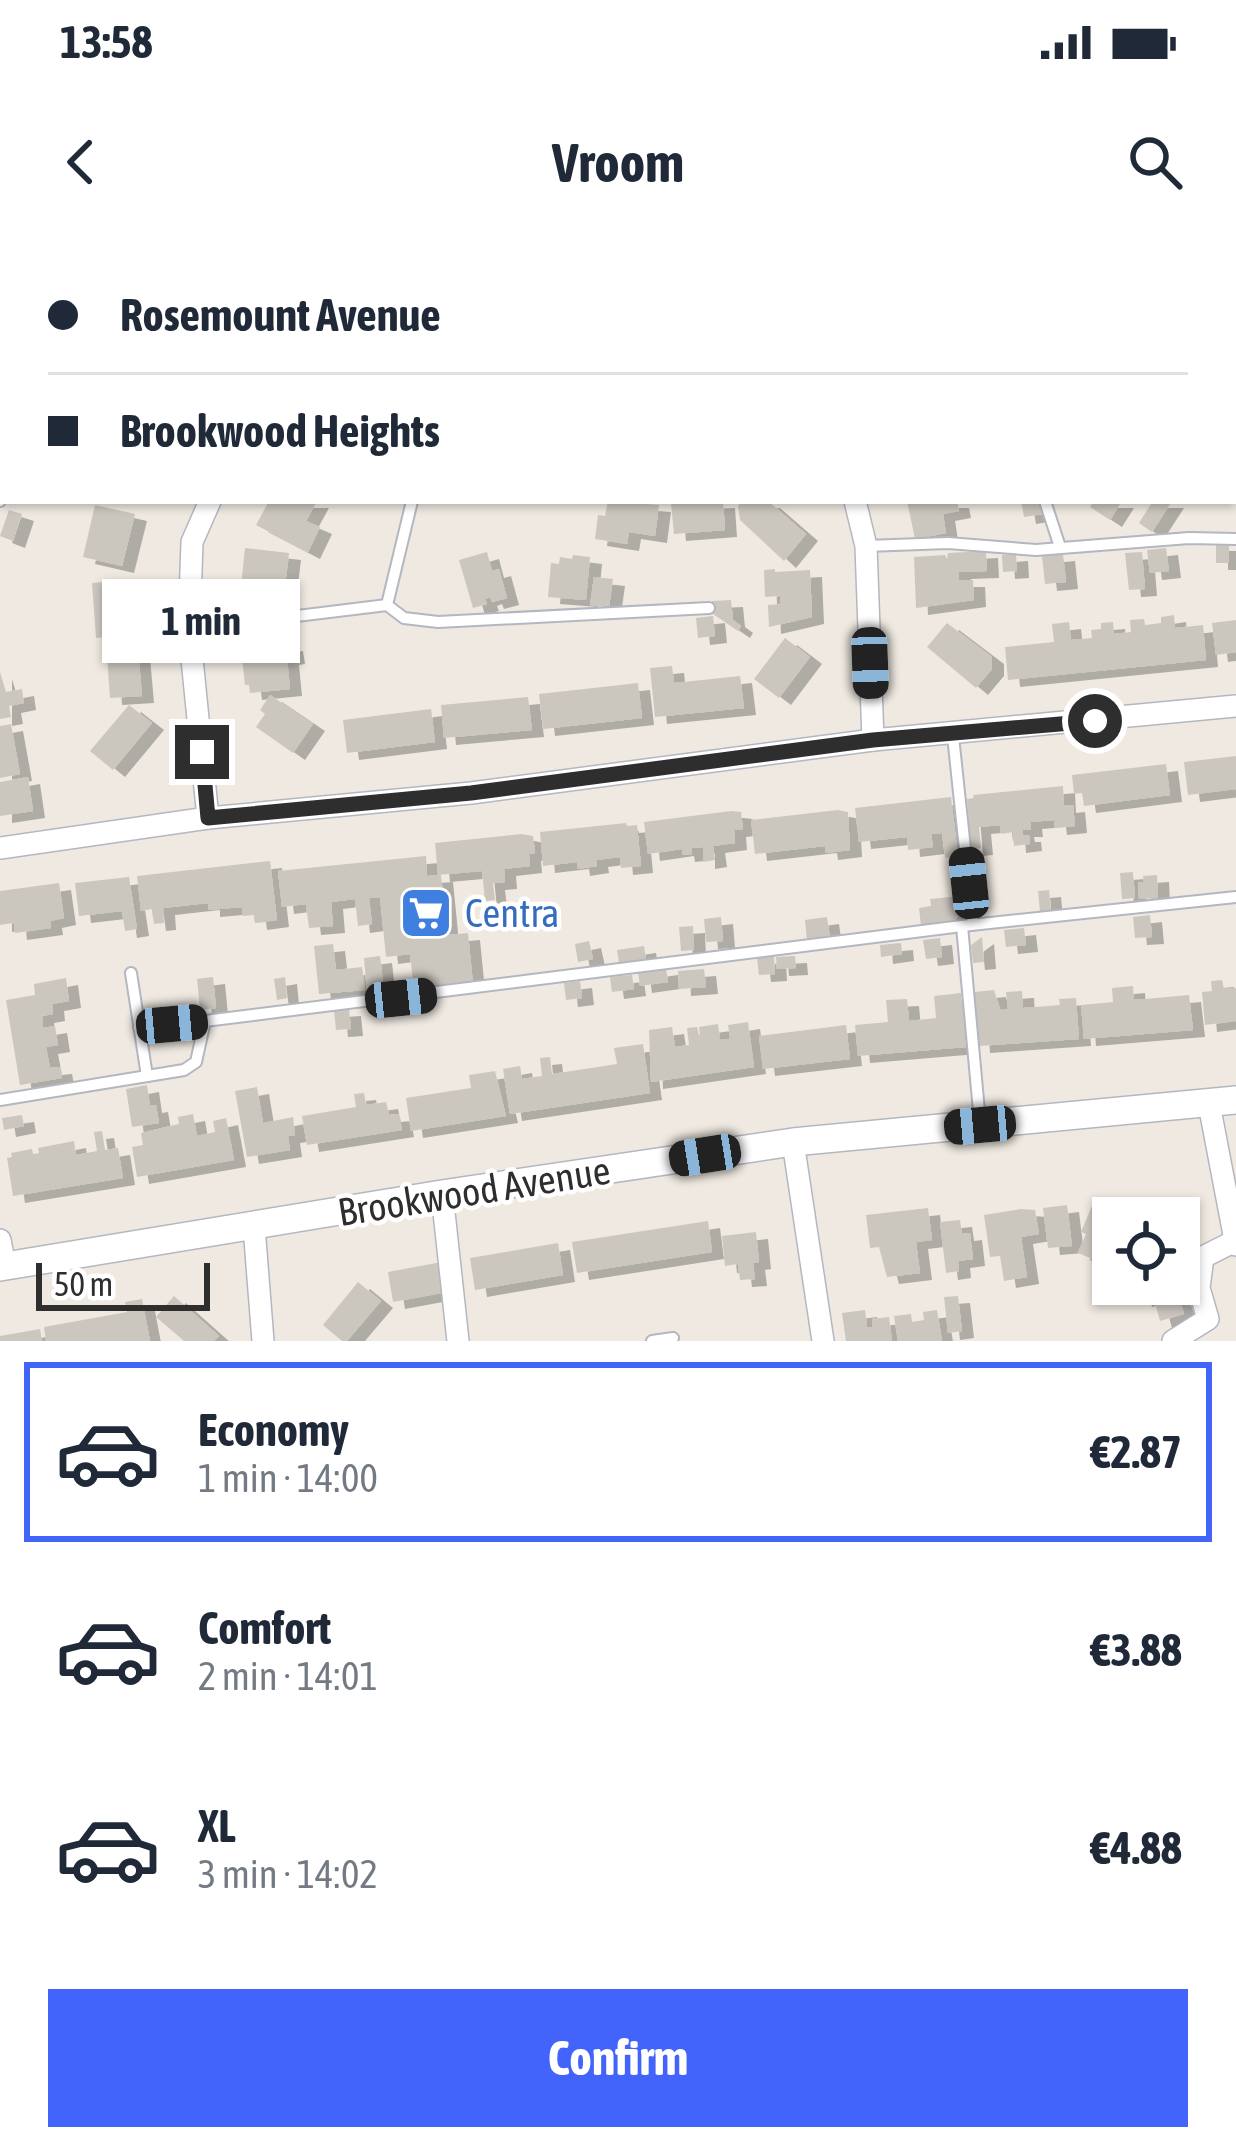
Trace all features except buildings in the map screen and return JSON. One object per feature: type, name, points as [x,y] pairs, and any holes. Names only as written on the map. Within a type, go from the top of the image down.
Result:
[{"type":"main road","name":"Brookwood Avenue","points":[[2,1258],[254,1227],[793,1142],[1222,1102]]},
{"type":"street","points":[[208,818],[189,629],[192,542],[209,504]]},
{"type":"street","points":[[856,504],[866,546],[873,740]]},
{"type":"street","points":[[0,848],[208,818],[471,793],[873,740],[1236,706]]},
{"type":"street","points":[[1173,1341],[1208,1319],[1199,1288],[1203,1257],[1235,1239],[1222,1102]]},
{"type":"street","points":[[793,1142],[823,1341]]},
{"type":"street","points":[[442,1194],[458,1341]]},
{"type":"street","points":[[254,1227],[263,1341]]},
{"type":"lane","points":[[387,605],[411,504]]},
{"type":"lane","points":[[1046,504],[1060,547]]},
{"type":"lane","points":[[866,546],[948,543],[1036,550],[1236,538]]},
{"type":"lane","points":[[189,629],[387,605],[404,617],[438,622],[709,608]]},
{"type":"lane","points":[[953,736],[980,1125]]},
{"type":"lane","points":[[139,1027],[968,925],[1236,897]]},
{"type":"lane","points":[[131,974],[147,1076]]},
{"type":"lane","points":[[0,1100],[184,1070],[196,1062],[206,1021]]},
{"type":"lane","points":[[652,1341],[673,1338]]},
{"type":"place","name":"Centra","points":[[426,913]]},
{"type":"route","points":[[202,752],[208,818],[471,793],[873,740],[1095,721]]}]
